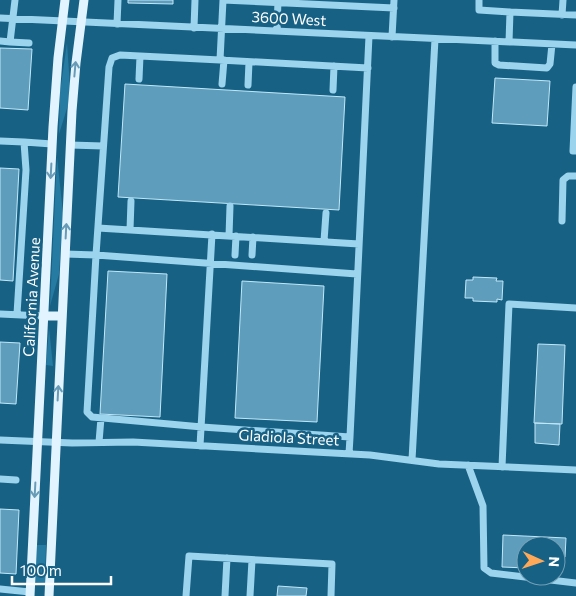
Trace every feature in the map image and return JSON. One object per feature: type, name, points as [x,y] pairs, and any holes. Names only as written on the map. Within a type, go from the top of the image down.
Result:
[{"type":"main road","name":"California Avenue","points":[[30,594],[52,144],[65,0]]},
{"type":"main road","name":"California Avenue","points":[[49,596],[70,145],[76,63],[84,0]]},
{"type":"main road","points":[[52,144],[70,145]]},
{"type":"main road","points":[[44,316],[62,316]]},
{"type":"street","points":[[10,42],[15,0]]},
{"type":"street","points":[[117,24],[118,0]]},
{"type":"street","points":[[194,28],[195,0]]},
{"type":"street","points":[[222,84],[223,0],[394,8]]},
{"type":"street","points":[[392,37],[394,0]]},
{"type":"street","points":[[479,0],[479,10],[576,15]]},
{"type":"street","points":[[562,15],[563,0]]},
{"type":"street","points":[[277,31],[278,2]]},
{"type":"street","points":[[509,42],[510,12]]},
{"type":"street","name":"3600 West","points":[[0,18],[576,45]]},
{"type":"street","points":[[349,454],[369,36]]},
{"type":"street","points":[[412,460],[435,39]]},
{"type":"street","points":[[0,41],[29,43]]},
{"type":"street","points":[[495,41],[495,64],[547,68],[550,64],[552,44]]},
{"type":"street","points":[[350,437],[101,418],[92,417],[87,412],[103,146],[109,66],[112,58],[120,55],[368,68]]},
{"type":"street","points":[[139,79],[140,56]]},
{"type":"street","points":[[248,85],[249,62]]},
{"type":"street","points":[[333,90],[334,66]]},
{"type":"street","points":[[576,87],[573,151],[576,152]]},
{"type":"street","points":[[0,141],[52,144]]},
{"type":"street","points":[[16,314],[26,170],[24,142]]},
{"type":"street","points":[[70,145],[103,146]]},
{"type":"street","points":[[562,222],[563,180],[568,176],[576,176]]},
{"type":"street","points":[[130,230],[131,201]]},
{"type":"street","points":[[230,206],[235,255]]},
{"type":"street","points":[[324,242],[326,213]]},
{"type":"street","points":[[98,228],[359,244]]},
{"type":"street","points":[[200,446],[212,234]]},
{"type":"street","points":[[252,256],[253,237]]},
{"type":"street","points":[[65,254],[357,274]]},
{"type":"street","points":[[502,467],[509,304],[576,308]]},
{"type":"street","points":[[0,314],[44,316]]},
{"type":"street","points":[[99,442],[101,418]]},
{"type":"street","name":"Gladiola Street","points":[[0,440],[200,446],[370,455],[468,465],[576,470]]},
{"type":"street","points":[[468,465],[484,506],[484,568],[491,574],[576,583]]},
{"type":"street","points":[[0,479],[16,480]]},
{"type":"street","points":[[186,596],[189,556],[332,564],[331,596]]},
{"type":"street","points":[[225,596],[227,558]]},
{"type":"street","points":[[250,596],[252,560]]},
{"type":"street","points":[[0,589],[30,594]]},
{"type":"shaded area","points":[[67,43],[70,87],[68,105],[59,134],[60,92]]},
{"type":"shaded area","points":[[57,157],[63,213],[59,274],[50,306]]},
{"type":"shaded area","points":[[49,328],[53,366],[46,365]]},
{"type":"shaded area","points":[[37,545],[46,545],[45,583],[35,582]]},
{"type":"building","points":[[128,0],[173,0],[173,4],[128,3]]},
{"type":"building","points":[[0,48],[32,49],[28,110],[0,108]]},
{"type":"building","points":[[495,78],[550,81],[547,126],[492,123]]},
{"type":"building","points":[[125,84],[345,97],[339,210],[118,197]]},
{"type":"building","points":[[0,168],[19,169],[13,281],[0,280]]},
{"type":"building","points":[[108,271],[167,274],[160,417],[100,414]]},
{"type":"building","points":[[473,277],[497,278],[496,281],[503,281],[502,300],[497,299],[497,302],[473,301],[473,298],[465,298],[466,280],[473,280]]},
{"type":"building","points":[[242,281],[324,286],[317,422],[235,418]]},
{"type":"building","points":[[0,342],[20,343],[16,404],[0,403]]},
{"type":"building","points":[[538,344],[565,345],[562,424],[534,423]]},
{"type":"building","points":[[535,423],[560,424],[559,445],[535,443]]},
{"type":"building","points":[[0,509],[19,510],[16,574],[0,573]]},
{"type":"building","points":[[503,535],[524,536],[516,536],[516,568],[502,567]]},
{"type":"building","points":[[278,586],[307,588],[306,596],[277,596]]}]
